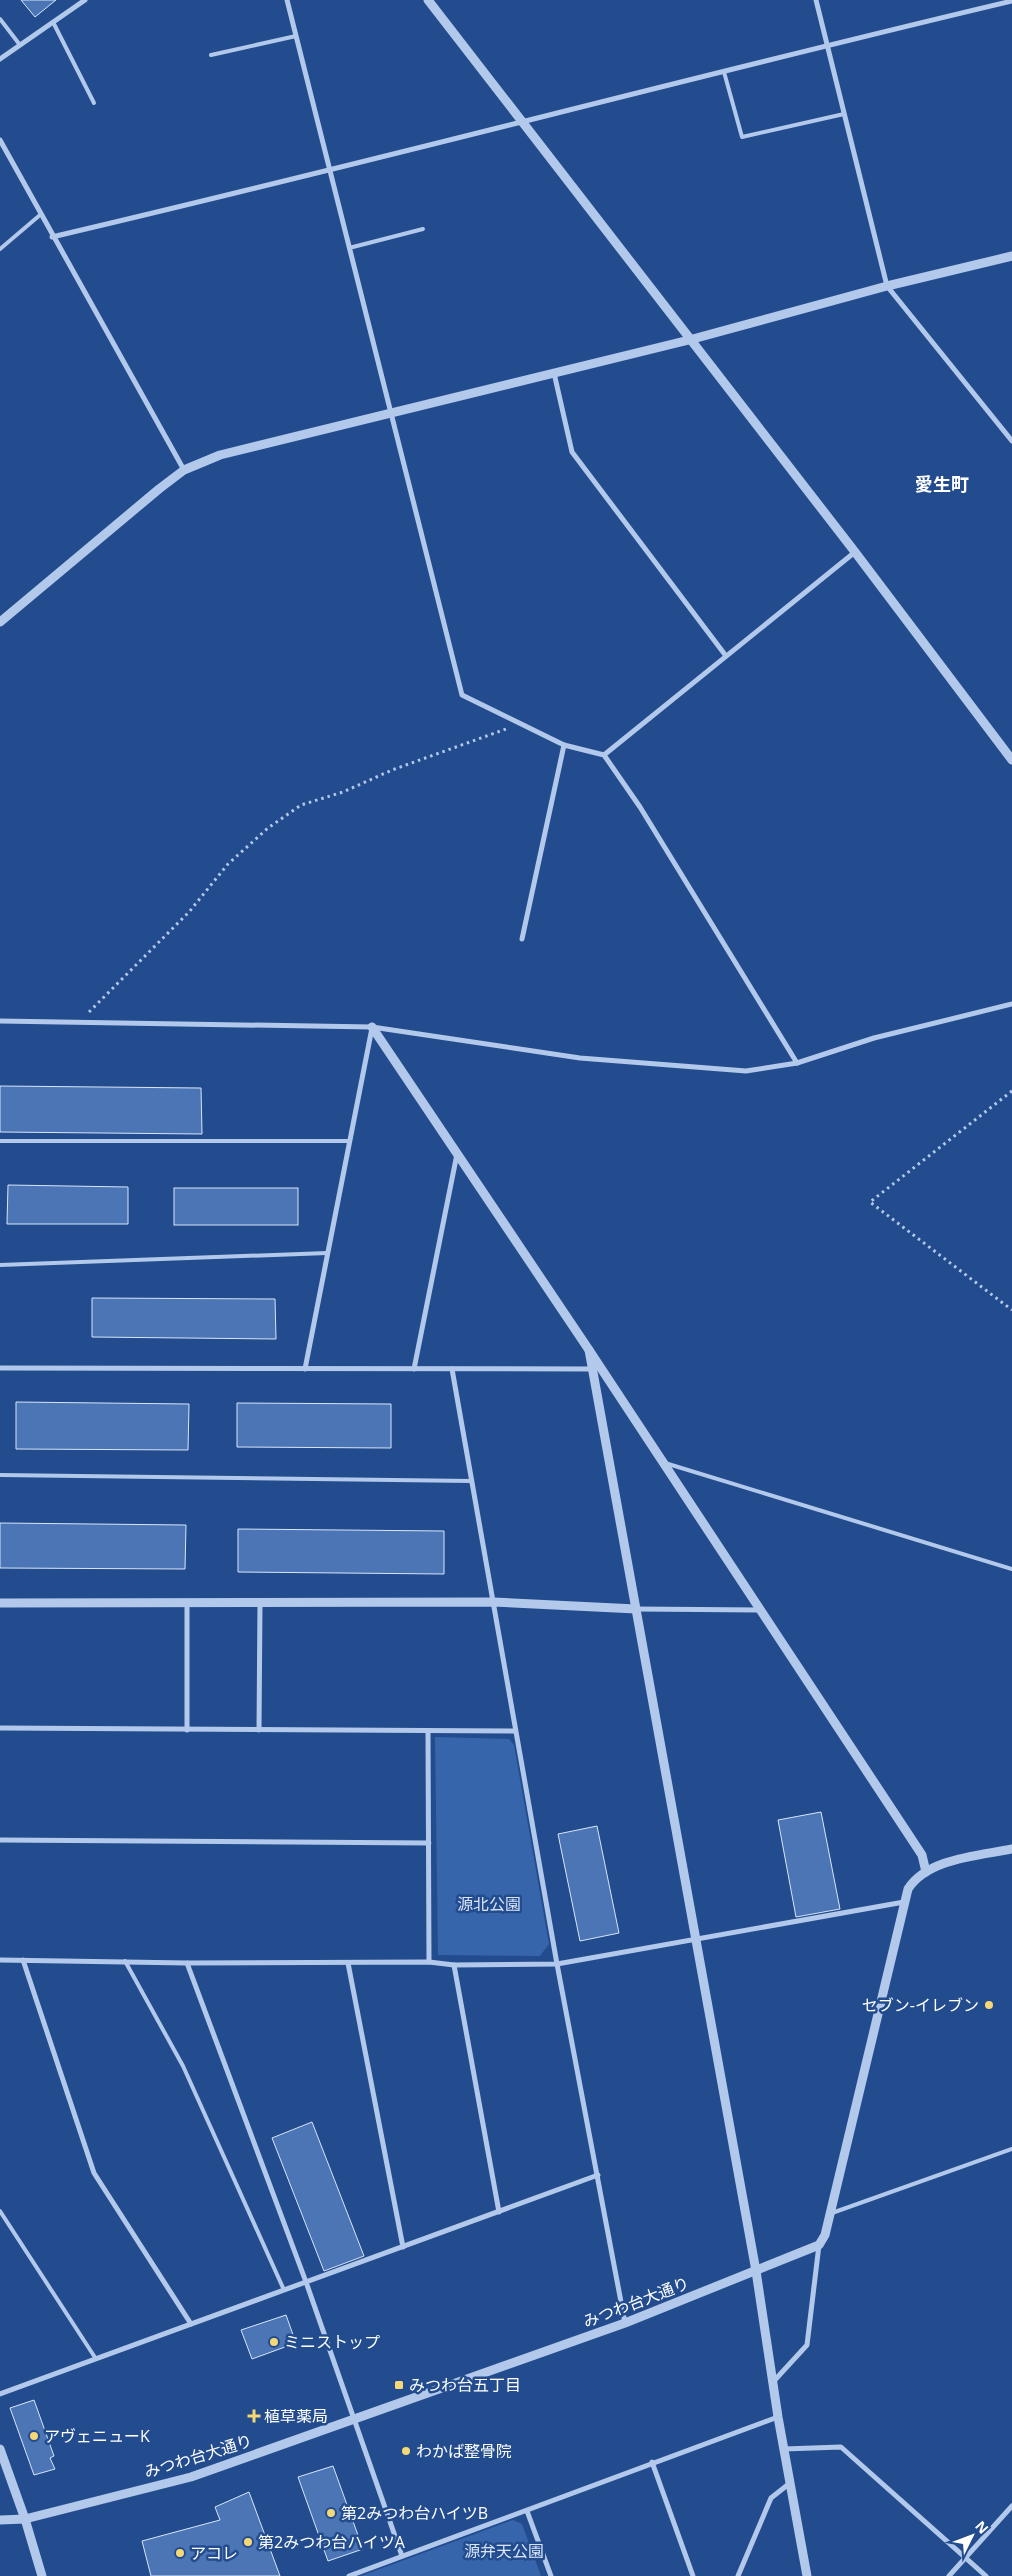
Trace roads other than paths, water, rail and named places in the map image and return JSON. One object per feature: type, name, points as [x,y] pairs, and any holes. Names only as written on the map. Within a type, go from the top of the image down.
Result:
[{"type":"street","points":[[0,59],[84,0]]},
{"type":"street","points":[[287,0],[462,696],[564,745],[604,755],[640,807],[796,1063]]},
{"type":"street","points":[[428,0],[689,340],[855,552],[1012,760]]},
{"type":"street","points":[[816,0],[888,286],[1012,441]]},
{"type":"street","points":[[52,237],[330,172],[827,45],[1012,1]]},
{"type":"street","points":[[0,140],[40,216],[184,470]]},
{"type":"street","points":[[0,622],[184,470],[220,455],[689,340],[888,286],[1012,256]]},
{"type":"street","points":[[554,372],[572,452],[726,656]]},
{"type":"street","points":[[604,755],[855,552]]},
{"type":"street","points":[[522,939],[564,745]]},
{"type":"street","points":[[0,1021],[372,1027],[580,1058],[746,1071],[796,1063],[874,1038],[1012,1004]]},
{"type":"street","points":[[305,1369],[372,1027]]},
{"type":"street","points":[[372,1027],[589,1350],[922,1855],[926,1872]]},
{"type":"street","points":[[414,1369],[457,1154]]},
{"type":"street","points":[[589,1350],[756,2271],[778,2417],[807,2576]]},
{"type":"street","points":[[0,1368],[592,1369]]},
{"type":"street","points":[[452,1369],[557,1964],[625,2323]]},
{"type":"street","points":[[187,1602],[187,1730]]},
{"type":"street","points":[[259,1730],[260,1602]]},
{"type":"street","points":[[0,1603],[494,1602],[636,1609],[760,1610]]},
{"type":"street","points":[[0,1728],[515,1731]]},
{"type":"street","points":[[428,1731],[429,1962]]},
{"type":"street","points":[[0,1840],[428,1843]]},
{"type":"street","points":[[773,2382],[807,2345],[819,2245],[825,2235],[908,1888],[914,1879],[942,1865],[1012,1849]]},
{"type":"street","points":[[0,1960],[187,1963],[429,1962],[454,1965],[557,1964],[904,1902]]},
{"type":"street","points":[[23,1960],[94,2173],[191,2324]]},
{"type":"street","points":[[348,1962],[403,2247]]},
{"type":"street","points":[[187,1963],[306,2282],[402,2556]]},
{"type":"street","points":[[454,1965],[499,2212]]},
{"type":"street","points":[[0,2394],[598,2175]]},
{"type":"street","name":"みつわ台大通り","points":[[0,2520],[25,2519],[191,2477],[625,2323],[819,2245]]},
{"type":"street","points":[[349,2576],[527,2511],[652,2462],[778,2417]]},
{"type":"street","points":[[784,2449],[841,2447],[986,2576]]},
{"type":"street","points":[[0,2449],[25,2519],[42,2576]]},
{"type":"street","points":[[652,2462],[693,2576]]},
{"type":"street","points":[[738,2576],[771,2498],[790,2483]]},
{"type":"street","points":[[949,2576],[1012,2506]]},
{"type":"street","points":[[527,2511],[551,2576]]},
{"type":"lane","points":[[0,19],[20,45]]},
{"type":"lane","points":[[53,22],[94,103]]},
{"type":"lane","points":[[211,55],[296,36]]},
{"type":"lane","points":[[724,72],[742,137],[844,114]]},
{"type":"lane","points":[[0,249],[40,216]]},
{"type":"lane","points":[[349,248],[423,229]]},
{"type":"lane","points":[[0,1141],[350,1141]]},
{"type":"lane","points":[[0,1265],[327,1253]]},
{"type":"lane","points":[[663,1462],[1012,1569]]},
{"type":"lane","points":[[0,1475],[472,1481]]},
{"type":"lane","points":[[125,1961],[183,2066],[284,2290]]},
{"type":"lane","points":[[830,2213],[1012,2149]]},
{"type":"lane","points":[[0,2211],[96,2359]]},
{"type":"place","name":"セブン-イレブン","points":[[989,2005]]},
{"type":"place","name":"ミニストップ","points":[[274,2342]]},
{"type":"place","name":"みつわ台五丁目","points":[[399,2385]]},
{"type":"place","name":"植草薬局","points":[[254,2416]]},
{"type":"place","name":"アヴェニューK","points":[[34,2436]]},
{"type":"place","name":"わかば整骨院","points":[[406,2451]]},
{"type":"place","name":"第2みつわ台ハイツB","points":[[331,2513]]},
{"type":"place","name":"第2みつわ台ハイツA","points":[[248,2542]]},
{"type":"place","name":"アコレ","points":[[180,2553]]},
{"type":"district","name":"愛生町","points":[[942,484]]},
{"type":"park label","name":"源北公園","points":[[489,1904]]},
{"type":"park label","name":"源弁天公園","points":[[504,2551]]}]
